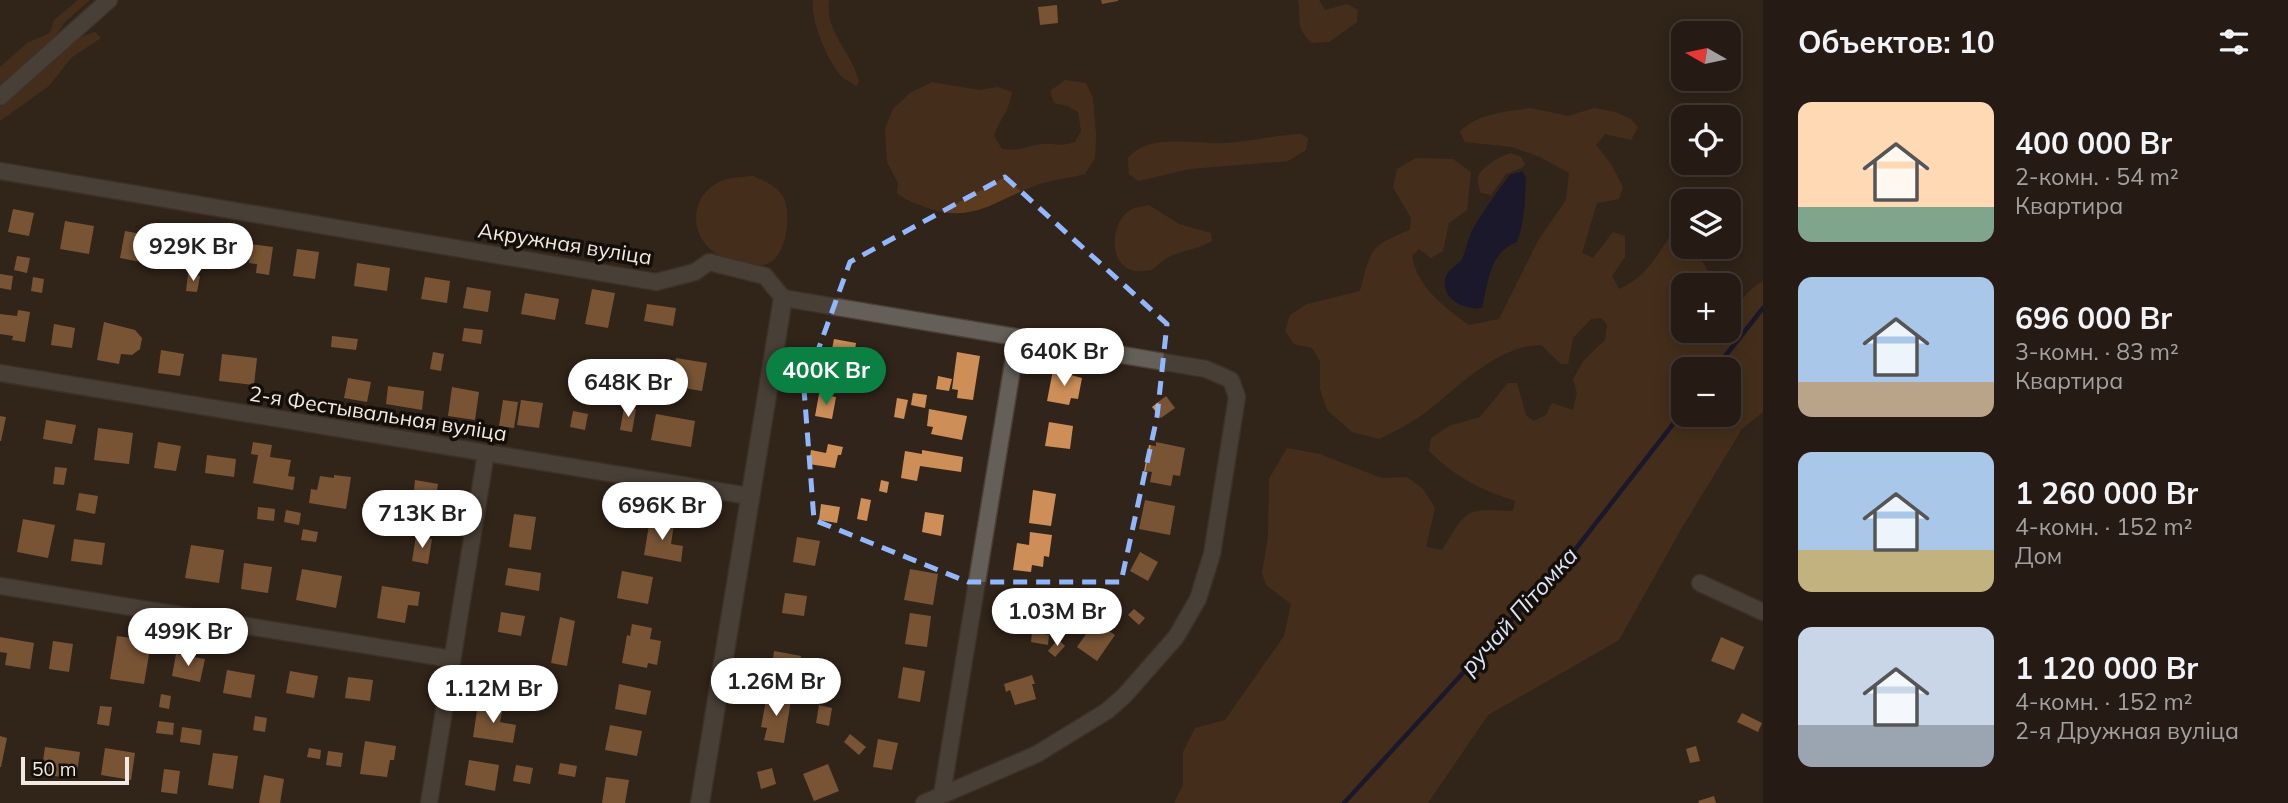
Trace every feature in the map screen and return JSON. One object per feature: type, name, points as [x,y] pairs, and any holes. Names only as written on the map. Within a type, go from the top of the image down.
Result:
[{"type":"street","points":[[0,97],[109,0]]},
{"type":"street","name":"Акружная вуліца","points":[[0,171],[656,282],[695,272],[709,262],[765,276],[783,298]]},
{"type":"street","points":[[700,803],[783,298],[1206,369],[1231,380],[1237,397],[1212,554],[1198,598],[1176,637],[1125,695],[1107,711],[1037,754],[924,803]]},
{"type":"street","points":[[942,794],[1017,339]]},
{"type":"street","name":"2-я Фестывальная вуліца","points":[[0,373],[749,496]]},
{"type":"street","points":[[429,803],[486,453]]},
{"type":"street","points":[[1700,583],[1763,612]]},
{"type":"street","points":[[0,586],[452,659]]},
{"type":"highlighted area","points":[[1005,177],[1167,324],[1157,417],[1121,582],[968,582],[814,520],[804,389],[850,262]]},
{"type":"shaded area","points":[[78,0],[90,0],[65,22],[51,42],[0,84],[0,67],[27,43],[50,33],[54,20]]},
{"type":"shaded area","points":[[813,0],[829,0],[831,22],[856,71],[859,82],[856,86],[842,77],[826,51],[814,18]]},
{"type":"shaded area","points":[[1298,0],[1319,0],[1325,10],[1347,4],[1358,10],[1357,22],[1329,42],[1312,43],[1301,27]]},
{"type":"shaded area","points":[[95,32],[101,38],[71,58],[49,86],[0,121],[0,106],[73,40]]},
{"type":"shaded area","points":[[1065,80],[1086,83],[1093,98],[1095,158],[1085,174],[1043,183],[986,207],[959,213],[925,207],[897,193],[898,183],[887,162],[885,129],[893,109],[910,93],[932,82],[979,90],[998,87],[1012,92],[1009,105],[994,136],[1002,149],[1041,144],[1064,145],[1075,142],[1081,131],[1078,112],[1054,103],[1050,91]]},
{"type":"shaded area","points":[[1530,108],[1568,116],[1594,108],[1615,112],[1631,119],[1638,127],[1631,140],[1605,134],[1596,145],[1611,164],[1623,187],[1619,199],[1597,203],[1582,253],[1593,258],[1613,232],[1625,236],[1625,257],[1612,276],[1619,289],[1643,273],[1671,234],[1671,259],[1700,259],[1708,273],[1671,273],[1671,343],[1741,343],[1741,301],[1763,281],[1763,412],[1742,429],[1680,531],[1619,640],[1488,715],[1428,803],[1174,803],[1183,785],[1183,752],[1195,728],[1225,720],[1284,636],[1291,604],[1266,585],[1262,573],[1268,537],[1269,479],[1287,448],[1320,454],[1381,478],[1407,477],[1423,489],[1435,508],[1426,547],[1442,550],[1468,514],[1484,510],[1513,511],[1515,501],[1479,487],[1449,469],[1429,451],[1431,438],[1449,426],[1480,417],[1508,383],[1517,383],[1526,415],[1534,421],[1546,415],[1552,403],[1573,410],[1577,393],[1573,379],[1584,360],[1605,340],[1607,325],[1602,318],[1591,319],[1573,338],[1568,364],[1561,364],[1541,345],[1509,352],[1479,369],[1421,416],[1379,439],[1352,432],[1327,410],[1320,389],[1320,361],[1312,348],[1294,344],[1285,331],[1290,315],[1307,304],[1360,291],[1373,251],[1386,241],[1410,230],[1411,218],[1393,187],[1397,169],[1416,158],[1453,159],[1471,172],[1467,210],[1449,223],[1443,251],[1431,258],[1419,249],[1412,256],[1420,277],[1433,296],[1469,325],[1499,319],[1539,239],[1566,200],[1569,173],[1540,157],[1512,147],[1465,142],[1460,132],[1467,126],[1483,117]]},
{"type":"shaded area","points":[[1301,134],[1308,138],[1306,150],[1288,161],[1190,169],[1138,181],[1129,174],[1128,158],[1137,150],[1160,142],[1226,143]]},
{"type":"shaded area","points":[[1511,153],[1521,157],[1525,164],[1523,167],[1506,174],[1491,195],[1481,193],[1479,174],[1494,161]]},
{"type":"shaded area","points":[[1522,171],[1526,177],[1525,202],[1517,242],[1507,247],[1495,261],[1482,308],[1463,306],[1447,293],[1446,276],[1462,259],[1473,229],[1503,183],[1511,174]]},
{"type":"shaded area","points":[[753,176],[777,190],[786,205],[787,226],[782,248],[770,262],[762,265],[731,259],[714,252],[704,242],[696,223],[699,204],[709,189],[727,179]]},
{"type":"shaded area","points":[[1149,205],[1179,224],[1211,233],[1212,241],[1174,254],[1152,270],[1137,271],[1126,267],[1116,252],[1119,223],[1132,209]]},
{"type":"building","points":[[1101,0],[1118,0],[1118,1],[1102,4]]},
{"type":"building","points":[[1057,5],[1058,23],[1040,25],[1038,7]]},
{"type":"building","points":[[13,209],[34,213],[29,236],[8,232]]},
{"type":"building","points":[[65,221],[94,226],[89,254],[60,249]]},
{"type":"building","points":[[125,231],[146,235],[141,262],[120,258]]},
{"type":"building","points":[[193,239],[219,242],[217,256],[192,253]]},
{"type":"building","points":[[251,244],[273,247],[269,275],[256,273],[257,264],[249,263]]},
{"type":"building","points":[[297,249],[319,252],[315,279],[293,276]]},
{"type":"building","points":[[17,256],[30,258],[27,273],[14,270]]},
{"type":"building","points":[[357,263],[390,268],[387,291],[354,286]]},
{"type":"building","points":[[0,274],[13,276],[11,290],[0,288]]},
{"type":"building","points":[[188,274],[200,276],[197,292],[186,291]]},
{"type":"building","points":[[33,277],[44,279],[42,293],[31,291]]},
{"type":"building","points":[[425,277],[450,281],[447,303],[421,299]]},
{"type":"building","points":[[467,287],[491,291],[488,312],[463,308]]},
{"type":"building","points":[[592,289],[615,293],[608,328],[585,324]]},
{"type":"building","points":[[525,293],[559,299],[555,320],[521,314]]},
{"type":"building","points":[[647,304],[676,308],[673,326],[644,321]]},
{"type":"building","points":[[18,310],[30,312],[25,342],[0,334],[0,314],[17,316]]},
{"type":"building","points":[[104,322],[135,330],[142,338],[140,349],[132,355],[121,354],[119,364],[97,360]]},
{"type":"building","points":[[54,324],[75,328],[72,348],[51,345]]},
{"type":"building","points":[[464,328],[483,330],[481,344],[462,341]]},
{"type":"building","points":[[332,336],[358,339],[356,350],[331,347]]},
{"type":"building","points":[[834,339],[856,343],[853,364],[830,359]]},
{"type":"building","points":[[161,350],[184,354],[180,376],[158,373]]},
{"type":"building","points":[[433,352],[444,354],[441,371],[430,369]]},
{"type":"building","points":[[957,352],[980,356],[973,400],[957,398],[958,390],[952,389]]},
{"type":"building","points":[[222,354],[257,358],[254,385],[219,381]]},
{"type":"building","points":[[676,358],[707,363],[702,391],[671,386]]},
{"type":"building","points":[[1053,370],[1082,378],[1078,399],[1071,398],[1069,405],[1047,401]]},
{"type":"building","points":[[938,376],[952,379],[949,391],[936,389]]},
{"type":"building","points":[[348,378],[371,382],[367,402],[344,398]]},
{"type":"building","points":[[388,386],[424,391],[422,410],[386,404]]},
{"type":"building","points":[[452,387],[479,392],[475,420],[448,416]]},
{"type":"building","points":[[913,393],[927,395],[925,408],[911,405]]},
{"type":"building","points":[[819,394],[836,397],[832,419],[815,416]]},
{"type":"building","points":[[1166,396],[1175,408],[1161,418],[1152,407]]},
{"type":"building","points":[[897,398],[908,400],[904,419],[894,417]]},
{"type":"building","points":[[503,400],[518,402],[514,428],[499,426]]},
{"type":"building","points":[[521,400],[543,403],[539,428],[517,425]]},
{"type":"building","points":[[624,407],[636,409],[632,432],[620,430]]},
{"type":"building","points":[[929,409],[967,416],[962,440],[931,434],[933,427],[927,426]]},
{"type":"building","points":[[573,411],[588,414],[585,430],[570,427]]},
{"type":"building","points":[[656,414],[695,421],[691,447],[651,440]]},
{"type":"building","points":[[0,416],[6,417],[1,441],[0,441]]},
{"type":"building","points":[[46,420],[76,425],[72,444],[43,439]]},
{"type":"building","points":[[1049,422],[1073,426],[1070,449],[1045,446]]},
{"type":"building","points":[[98,428],[133,433],[129,464],[94,460]]},
{"type":"building","points":[[158,442],[181,446],[176,471],[154,468]]},
{"type":"building","points":[[253,442],[272,445],[270,457],[291,460],[288,476],[295,477],[293,490],[253,483],[258,455],[251,454]]},
{"type":"building","points":[[1156,442],[1185,448],[1180,476],[1173,475],[1171,486],[1150,482],[1152,472],[1144,471],[1149,445],[1156,446]]},
{"type":"building","points":[[828,444],[843,447],[835,468],[809,464],[811,450],[826,453]]},
{"type":"building","points":[[922,450],[963,457],[961,472],[920,466],[917,481],[901,478],[905,451],[922,454]]},
{"type":"building","points":[[207,455],[236,459],[234,477],[205,473]]},
{"type":"building","points":[[55,467],[67,468],[64,485],[53,484]]},
{"type":"building","points":[[334,475],[351,477],[346,509],[309,503],[311,489],[317,490],[320,476],[334,478]]},
{"type":"building","points":[[415,480],[438,484],[435,503],[413,500]]},
{"type":"building","points":[[881,480],[889,482],[887,493],[879,491]]},
{"type":"building","points":[[1033,490],[1056,494],[1051,526],[1029,523]]},
{"type":"building","points":[[79,493],[98,496],[95,514],[76,510]]},
{"type":"building","points":[[861,498],[871,500],[867,521],[857,519]]},
{"type":"building","points":[[372,499],[380,501],[379,510],[371,509]]},
{"type":"building","points":[[1145,500],[1175,506],[1170,535],[1139,529]]},
{"type":"building","points":[[382,502],[401,505],[399,517],[380,514]]},
{"type":"building","points":[[821,504],[840,507],[837,523],[819,520]]},
{"type":"building","points":[[258,507],[275,509],[274,521],[257,519]]},
{"type":"building","points":[[286,510],[301,513],[299,525],[284,522]]},
{"type":"building","points":[[925,512],[944,515],[941,536],[922,532]]},
{"type":"building","points":[[514,514],[536,517],[531,550],[509,547]]},
{"type":"building","points":[[23,519],[55,525],[48,558],[17,552]]},
{"type":"building","points":[[650,519],[674,524],[671,544],[683,546],[681,562],[644,555]]},
{"type":"building","points":[[303,529],[318,532],[316,542],[301,540]]},
{"type":"building","points":[[1030,532],[1052,535],[1049,557],[1044,556],[1043,567],[1032,565],[1031,572],[1013,570],[1017,543],[1029,545]]},
{"type":"building","points":[[416,536],[432,539],[428,564],[412,561]]},
{"type":"building","points":[[797,537],[820,541],[815,566],[793,562]]},
{"type":"building","points":[[74,539],[105,543],[102,565],[71,561]]},
{"type":"building","points":[[191,545],[224,550],[219,583],[185,578]]},
{"type":"building","points":[[1140,552],[1158,562],[1148,581],[1130,571]]},
{"type":"building","points":[[244,563],[272,567],[268,593],[241,589]]},
{"type":"building","points":[[508,568],[541,573],[539,591],[505,585]]},
{"type":"building","points":[[302,569],[342,576],[336,608],[296,600]]},
{"type":"building","points":[[910,569],[938,574],[933,605],[904,600]]},
{"type":"building","points":[[622,571],[653,577],[648,604],[617,598]]},
{"type":"building","points":[[382,586],[420,592],[418,606],[408,605],[405,623],[377,618]]},
{"type":"building","points":[[1017,591],[1049,596],[1045,618],[1013,613]]},
{"type":"building","points":[[785,593],[807,596],[804,616],[782,613]]},
{"type":"building","points":[[1134,609],[1145,618],[1139,625],[1128,615]]},
{"type":"building","points":[[501,612],[525,616],[521,636],[498,632]]},
{"type":"building","points":[[910,613],[931,616],[927,647],[905,644]]},
{"type":"building","points":[[560,617],[575,621],[567,666],[551,663]]},
{"type":"building","points":[[1095,621],[1115,635],[1097,661],[1077,647]]},
{"type":"building","points":[[632,624],[652,628],[650,639],[661,641],[657,665],[648,663],[647,668],[622,663],[627,635],[630,636]]},
{"type":"building","points":[[1032,632],[1049,635],[1048,645],[1031,642]]},
{"type":"building","points":[[117,636],[139,639],[138,647],[150,649],[144,684],[110,679]]},
{"type":"building","points":[[0,637],[34,643],[30,669],[5,665],[7,653],[0,652]]},
{"type":"building","points":[[1721,637],[1744,647],[1734,670],[1711,661]]},
{"type":"building","points":[[1058,639],[1065,646],[1055,657],[1048,651]]},
{"type":"building","points":[[53,641],[73,644],[69,672],[49,669]]},
{"type":"building","points":[[774,651],[801,656],[797,684],[770,680]]},
{"type":"building","points":[[176,654],[205,659],[200,682],[172,676]]},
{"type":"building","points":[[487,665],[511,669],[506,698],[482,695]]},
{"type":"building","points":[[903,667],[925,671],[920,702],[898,698]]},
{"type":"building","points":[[227,670],[255,675],[251,698],[223,693]]},
{"type":"building","points":[[290,671],[318,676],[314,698],[286,693]]},
{"type":"building","points":[[1032,675],[1036,699],[1015,705],[1010,690],[1006,692],[1004,684]]},
{"type":"building","points":[[348,677],[373,680],[370,701],[345,698]]},
{"type":"building","points":[[619,684],[651,691],[646,715],[615,709]]},
{"type":"building","points":[[161,694],[171,696],[169,709],[159,707]]},
{"type":"building","points":[[767,695],[791,700],[784,743],[764,740],[767,728],[761,727]]},
{"type":"building","points":[[478,704],[503,708],[500,722],[516,725],[513,743],[473,737]]},
{"type":"building","points":[[819,705],[832,708],[829,726],[816,723]]},
{"type":"building","points":[[100,706],[112,707],[109,726],[97,724]]},
{"type":"building","points":[[1742,713],[1762,723],[1758,732],[1737,722]]},
{"type":"building","points":[[255,716],[267,718],[265,732],[253,730]]},
{"type":"building","points":[[158,721],[174,723],[173,735],[156,733]]},
{"type":"building","points":[[610,725],[642,731],[637,756],[605,750]]},
{"type":"building","points":[[182,727],[202,730],[200,745],[180,742]]},
{"type":"building","points":[[850,734],[866,747],[859,755],[844,742]]},
{"type":"building","points":[[0,736],[7,738],[1,767],[0,767]]},
{"type":"building","points":[[878,739],[898,743],[892,770],[873,767]]},
{"type":"building","points":[[365,741],[396,746],[387,777],[360,774]]},
{"type":"building","points":[[1696,746],[1700,761],[1690,763],[1686,749]]},
{"type":"building","points":[[45,747],[80,752],[76,779],[41,774]]},
{"type":"building","points":[[105,748],[135,753],[131,780],[101,775]]},
{"type":"building","points":[[309,748],[321,750],[320,759],[307,757]]},
{"type":"building","points":[[328,751],[343,753],[341,767],[326,765]]},
{"type":"building","points":[[213,753],[238,756],[233,789],[208,785]]},
{"type":"building","points":[[469,760],[499,765],[495,791],[465,785]]},
{"type":"building","points":[[560,763],[577,766],[575,777],[558,774]]},
{"type":"building","points":[[828,764],[839,791],[814,801],[803,774]]},
{"type":"building","points":[[516,765],[533,768],[530,784],[513,781]]},
{"type":"building","points":[[772,768],[776,784],[761,789],[757,772]]},
{"type":"building","points":[[164,769],[180,771],[177,794],[161,792]]},
{"type":"building","points":[[264,775],[284,779],[280,803],[259,803]]},
{"type":"building","points":[[606,777],[629,780],[625,803],[602,803]]},
{"type":"building","points":[[1714,796],[1716,803],[1698,801]]},
{"type":"waterway","name":"ручай Пітомка","points":[[1724,357],[1763,308]]},
{"type":"waterway","name":"ручай Пітомка","points":[[1344,803],[1571,555],[1671,427]]}]
